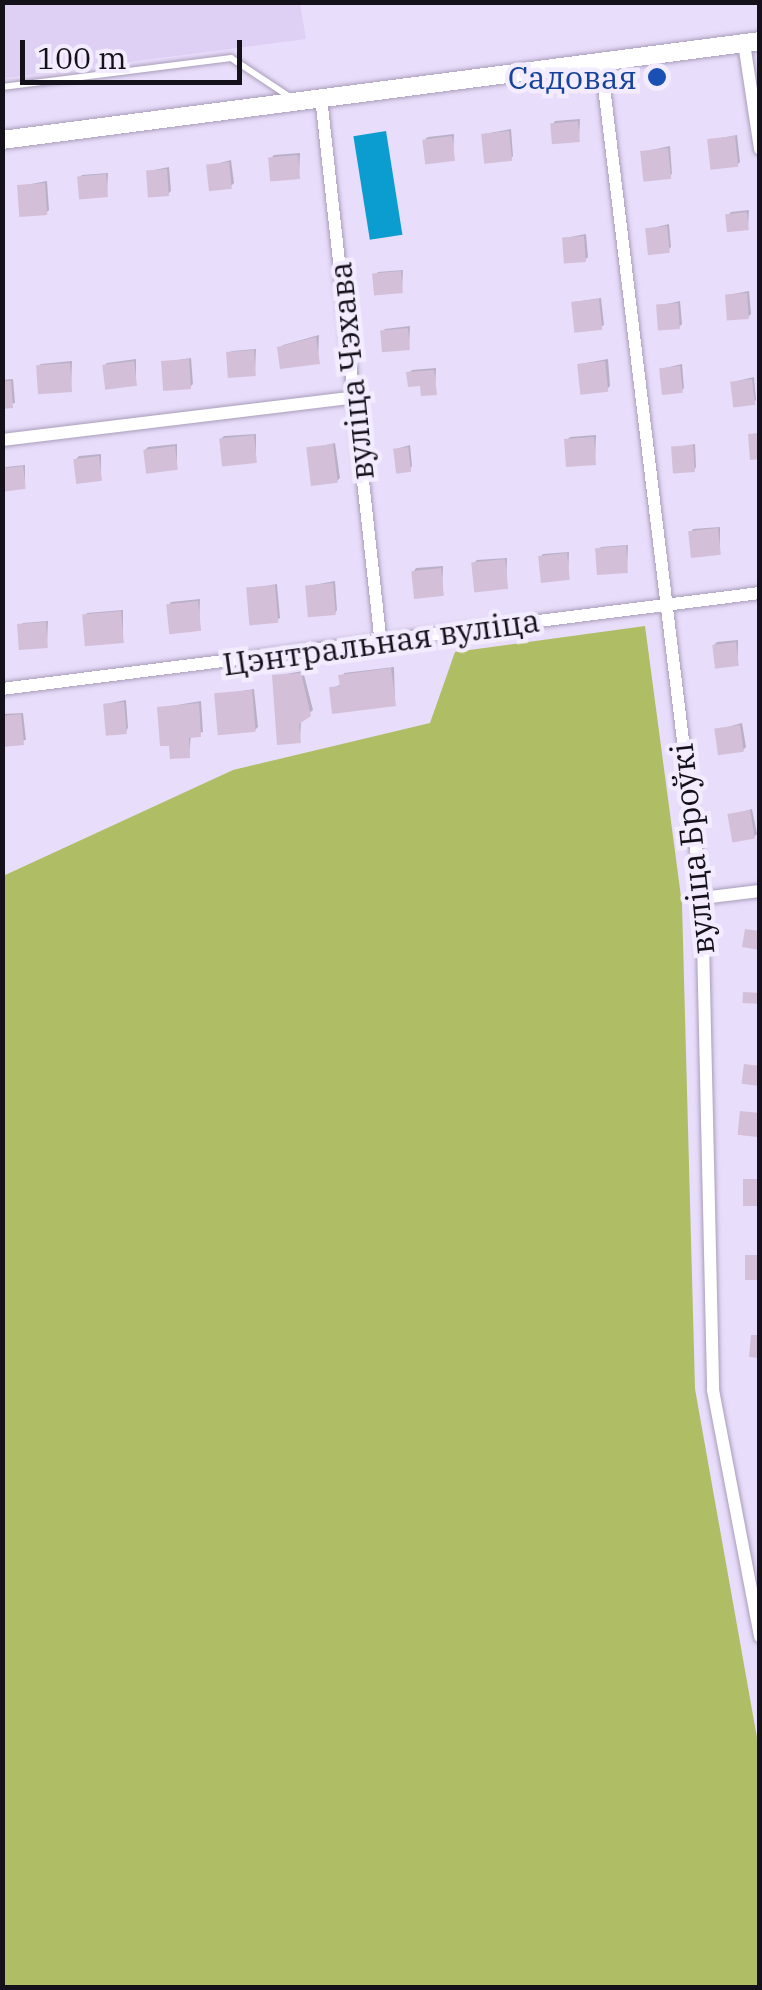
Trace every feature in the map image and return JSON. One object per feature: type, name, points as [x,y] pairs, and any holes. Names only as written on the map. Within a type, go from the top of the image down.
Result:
[{"type":"main road","points":[[2,140],[752,42]]},
{"type":"street","points":[[752,42],[760,149]]},
{"type":"street","name":"вуліца Броўкі","points":[[601,62],[662,604],[702,898],[714,1390],[752,1559],[760,1637]]},
{"type":"street","name":"вуліца Чэхава","points":[[321,97],[380,645]]},
{"type":"street","points":[[2,440],[355,397]]},
{"type":"street","name":"Цэнтральная вуліца","points":[[2,689],[380,645],[760,592]]},
{"type":"street","points":[[702,898],[760,891]]},
{"type":"lane","points":[[2,87],[231,58],[296,100]]},
{"type":"shaded area","points":[[2,3],[300,3],[306,39],[3,78]]},
{"type":"green space","points":[[645,626],[682,904],[695,1389],[759,1749],[759,1987],[3,1987],[3,876],[233,770],[430,723],[455,652]]},
{"type":"water","points":[[386,131],[402,235],[370,240],[353,136]]},
{"type":"building","points":[[578,121],[580,142],[552,144],[550,123]]},
{"type":"building","points":[[509,131],[512,161],[484,164],[481,134]]},
{"type":"building","points":[[452,136],[455,161],[425,164],[422,140]]},
{"type":"building","points":[[735,136],[738,167],[710,170],[707,139]]},
{"type":"building","points":[[668,148],[671,179],[643,182],[640,151]]},
{"type":"building","points":[[298,155],[300,179],[270,182],[268,158]]},
{"type":"building","points":[[229,162],[232,189],[209,191],[206,164]]},
{"type":"building","points":[[167,169],[169,196],[148,197],[146,170]]},
{"type":"building","points":[[106,174],[108,197],[79,199],[77,177]]},
{"type":"building","points":[[45,183],[47,215],[19,217],[17,185]]},
{"type":"building","points":[[747,212],[749,230],[727,232],[725,214]]},
{"type":"building","points":[[667,226],[670,253],[648,255],[645,228]]},
{"type":"building","points":[[584,236],[586,262],[564,263],[562,238]]},
{"type":"building","points":[[401,271],[403,293],[374,295],[372,274]]},
{"type":"building","points":[[747,293],[749,319],[727,320],[725,295]]},
{"type":"building","points":[[599,299],[602,330],[574,333],[571,302]]},
{"type":"building","points":[[678,303],[680,329],[658,330],[656,305]]},
{"type":"building","points":[[408,328],[410,350],[382,352],[380,330]]},
{"type":"building","points":[[316,337],[320,364],[280,369],[277,347]]},
{"type":"building","points":[[254,350],[256,376],[228,378],[226,352]]},
{"type":"building","points":[[189,359],[191,389],[163,391],[161,361]]},
{"type":"building","points":[[134,361],[137,386],[105,390],[102,365]]},
{"type":"building","points":[[605,361],[608,392],[580,395],[577,364]]},
{"type":"building","points":[[70,363],[72,392],[38,394],[36,365]]},
{"type":"building","points":[[680,366],[683,393],[662,395],[659,368]]},
{"type":"building","points":[[434,370],[437,395],[421,396],[420,386],[408,387],[406,372]]},
{"type":"building","points":[[752,379],[755,405],[733,407],[730,382]]},
{"type":"building","points":[[2,381],[11,381],[13,408],[2,409]]},
{"type":"building","points":[[760,433],[760,459],[750,460],[748,434]]},
{"type":"building","points":[[254,435],[257,463],[222,467],[219,439]]},
{"type":"building","points":[[594,437],[596,465],[566,467],[564,439]]},
{"type":"building","points":[[333,444],[338,483],[311,486],[306,447]]},
{"type":"building","points":[[693,445],[695,472],[673,473],[671,447]]},
{"type":"building","points":[[175,446],[178,470],[146,474],[143,450]]},
{"type":"building","points":[[408,447],[411,472],[396,474],[393,449]]},
{"type":"building","points":[[99,456],[102,481],[76,484],[73,459]]},
{"type":"building","points":[[23,466],[26,489],[5,491],[2,469]]},
{"type":"building","points":[[718,528],[721,555],[691,558],[688,531]]},
{"type":"building","points":[[626,546],[628,573],[597,575],[595,548]]},
{"type":"building","points":[[567,553],[570,580],[541,583],[538,556]]},
{"type":"building","points":[[505,559],[508,589],[474,592],[471,563]]},
{"type":"building","points":[[441,568],[444,596],[414,599],[411,571]]},
{"type":"building","points":[[333,583],[336,615],[308,617],[305,585]]},
{"type":"building","points":[[275,585],[278,623],[249,625],[246,588]]},
{"type":"building","points":[[198,601],[201,631],[169,634],[166,604]]},
{"type":"building","points":[[121,611],[124,643],[85,646],[82,614]]},
{"type":"building","points":[[46,622],[48,648],[19,650],[17,624]]},
{"type":"building","points":[[736,642],[739,666],[715,669],[712,645]]},
{"type":"building","points":[[391,668],[396,706],[332,714],[329,687],[340,686],[338,675]]},
{"type":"building","points":[[301,673],[311,716],[299,724],[301,743],[277,745],[272,675]]},
{"type":"building","points":[[252,690],[256,732],[218,735],[214,693]]},
{"type":"building","points":[[124,702],[127,734],[106,736],[103,704]]},
{"type":"building","points":[[199,703],[201,737],[189,738],[190,758],[170,759],[169,746],[160,746],[157,707]]},
{"type":"building","points":[[21,714],[24,745],[2,747],[2,716]]},
{"type":"building","points":[[740,725],[744,752],[718,755],[714,729]]},
{"type":"building","points":[[750,810],[755,839],[732,843],[727,814]]},
{"type":"building","points":[[745,929],[760,931],[760,950],[742,947]]},
{"type":"building","points":[[743,992],[760,993],[759,1004],[742,1003]]},
{"type":"building","points":[[744,1064],[760,1066],[757,1086],[742,1084]]},
{"type":"building","points":[[740,1111],[760,1113],[757,1137],[737,1135]]},
{"type":"building","points":[[743,1179],[760,1179],[760,1206],[743,1206]]},
{"type":"building","points":[[745,1255],[760,1255],[760,1280],[745,1280]]},
{"type":"building","points":[[751,1335],[760,1335],[760,1358],[749,1357]]},
{"type":"place","name":"Садовая","points":[[657,77]]}]
